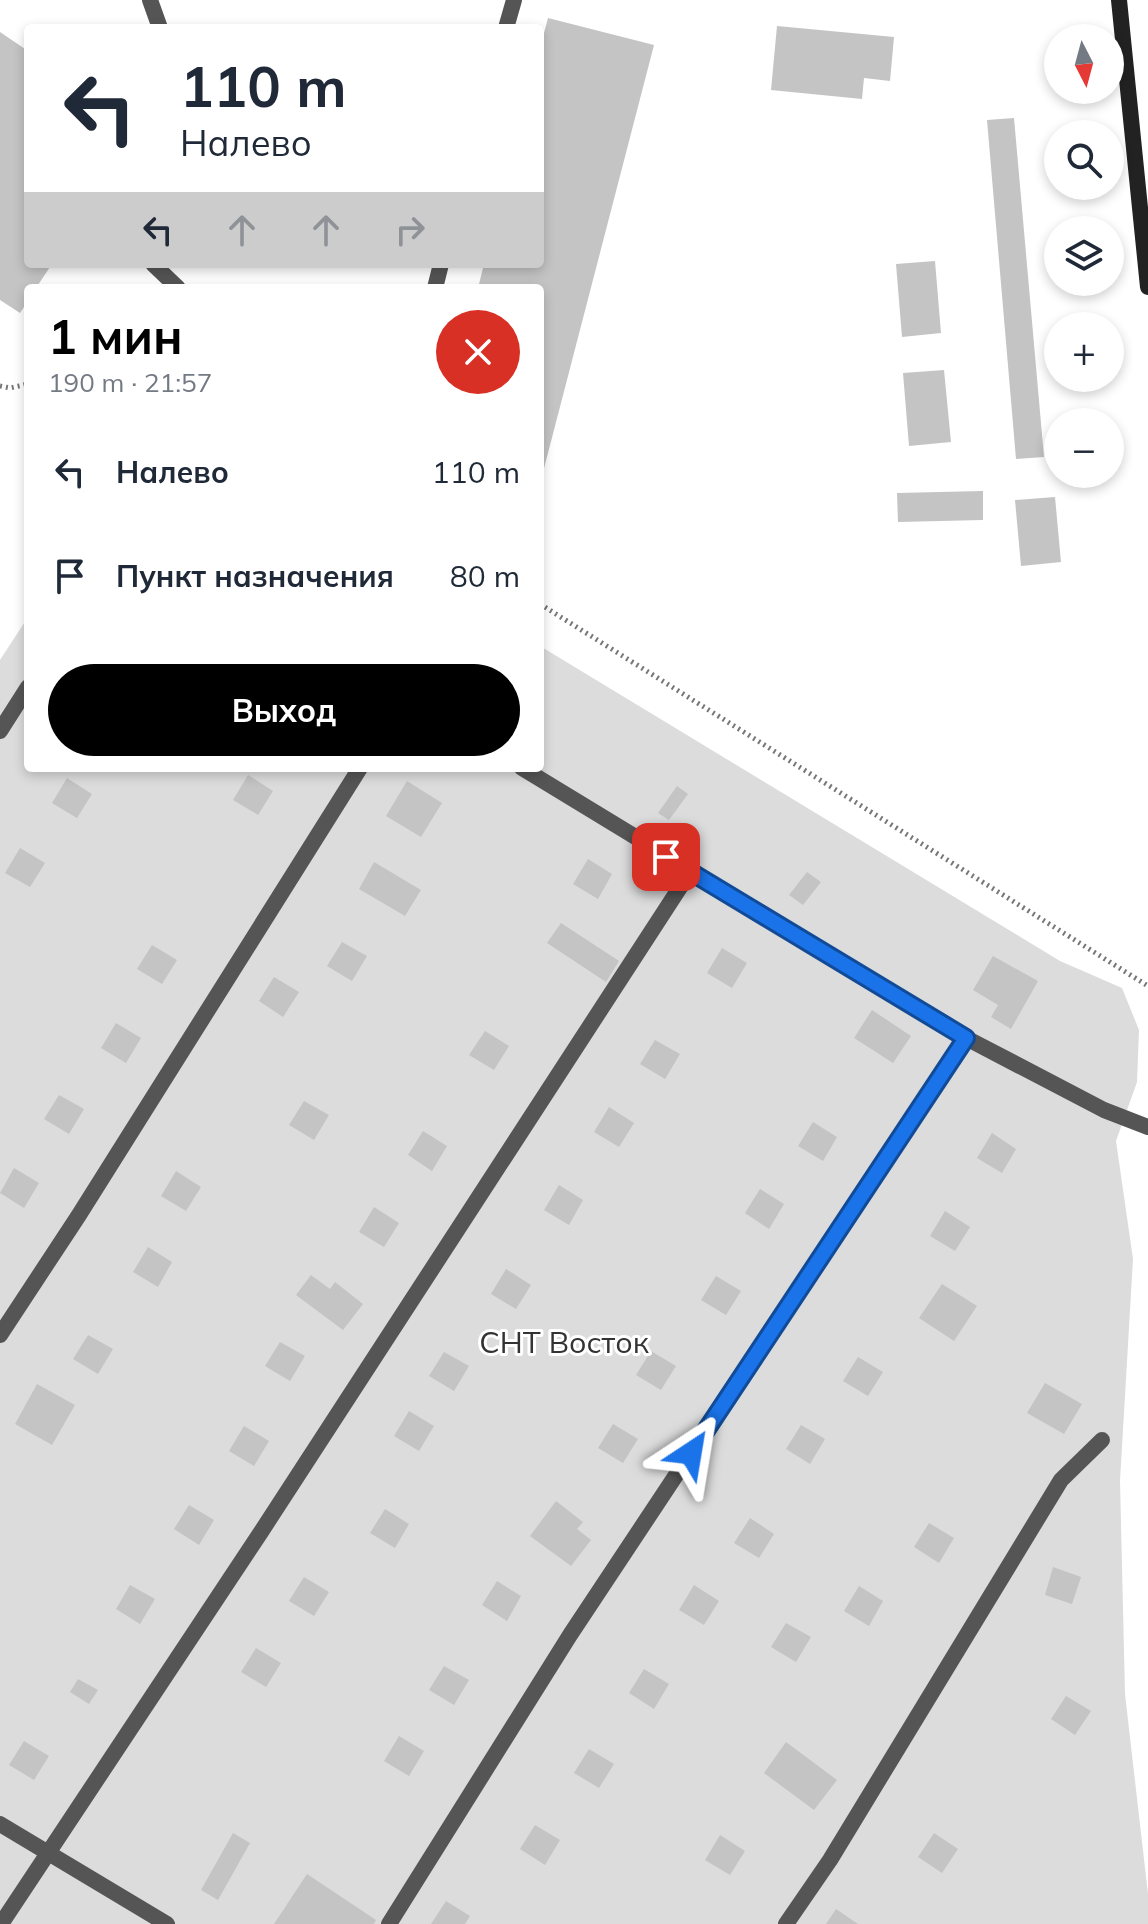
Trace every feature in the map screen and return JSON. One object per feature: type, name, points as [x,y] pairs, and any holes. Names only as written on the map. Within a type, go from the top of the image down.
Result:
[{"type":"main road","points":[[1119,0],[1142,156],[1148,287]]},
{"type":"lane","points":[[150,0],[159,24]]},
{"type":"lane","points":[[507,24],[514,0]]},
{"type":"lane","points":[[157,268],[174,284]]},
{"type":"lane","points":[[0,731],[24,693]]},
{"type":"lane","points":[[0,1335],[88,1202],[357,772]]},
{"type":"lane","points":[[528,772],[966,1038],[1104,1110],[1148,1127]]},
{"type":"lane","points":[[1,1924],[261,1532],[690,872]]},
{"type":"lane","points":[[389,1924],[570,1635],[966,1038]]},
{"type":"lane","points":[[786,1924],[838,1846],[1061,1480],[1102,1440]]},
{"type":"lane","points":[[0,1824],[167,1924]]},
{"type":"path","points":[[0,386],[10,388],[24,385]]},
{"type":"path","points":[[544,607],[1148,986]]},
{"type":"green space","name":"СНТ Восток","points":[[24,623],[24,772],[544,772],[544,648],[1060,961],[1122,988],[1139,1030],[1137,1082],[1116,1141],[1133,1259],[1120,1481],[1125,1694],[1148,1894],[1148,1924],[0,1924],[0,660]]},
{"type":"building","points":[[548,18],[654,45],[544,468],[544,284],[479,284],[483,268],[544,268],[544,33]]},
{"type":"building","points":[[777,26],[894,37],[890,81],[864,78],[862,99],[771,90]]},
{"type":"building","points":[[0,32],[24,48],[24,268],[49,268],[39,284],[24,284],[24,307],[20,313],[0,300]]},
{"type":"building","points":[[1014,118],[1044,457],[1016,459],[987,120]]},
{"type":"building","points":[[935,261],[941,333],[902,337],[896,264]]},
{"type":"building","points":[[944,370],[951,442],[909,446],[903,373]]},
{"type":"building","points":[[983,491],[983,520],[898,522],[897,493]]},
{"type":"building","points":[[1055,497],[1061,562],[1021,566],[1015,500]]},
{"type":"building","points":[[248,775],[273,791],[258,815],[233,800]]},
{"type":"building","points":[[67,778],[92,794],[77,818],[52,803]]},
{"type":"building","points":[[407,781],[442,803],[421,837],[386,816]]},
{"type":"building","points":[[677,786],[688,794],[669,820],[658,813]]},
{"type":"building","points":[[20,848],[45,863],[30,887],[5,873]]},
{"type":"building","points":[[588,859],[612,874],[598,899],[573,884]]},
{"type":"building","points":[[374,862],[421,890],[405,916],[359,889]]},
{"type":"building","points":[[807,872],[821,882],[803,905],[789,895]]},
{"type":"building","points":[[561,923],[619,961],[606,982],[547,943]]},
{"type":"building","points":[[342,942],[367,956],[352,981],[327,966]]},
{"type":"building","points":[[152,945],[177,960],[162,984],[137,969]]},
{"type":"building","points":[[722,948],[747,963],[732,988],[707,973]]},
{"type":"building","points":[[993,956],[1038,981],[1011,1029],[991,1017],[998,1005],[973,990]]},
{"type":"building","points":[[274,977],[299,992],[283,1017],[259,1001]]},
{"type":"building","points":[[872,1010],[911,1036],[893,1063],[854,1038]]},
{"type":"building","points":[[116,1023],[141,1038],[126,1063],[101,1048]]},
{"type":"building","points":[[485,1031],[509,1046],[494,1070],[469,1055]]},
{"type":"building","points":[[655,1040],[680,1054],[665,1079],[640,1064]]},
{"type":"building","points":[[59,1095],[84,1109],[69,1134],[44,1119]]},
{"type":"building","points":[[304,1101],[329,1115],[314,1140],[289,1125]]},
{"type":"building","points":[[609,1107],[634,1123],[619,1147],[594,1132]]},
{"type":"building","points":[[813,1122],[837,1137],[823,1161],[798,1146]]},
{"type":"building","points":[[423,1131],[447,1146],[432,1171],[408,1155]]},
{"type":"building","points":[[992,1133],[1016,1149],[1002,1173],[977,1158]]},
{"type":"building","points":[[14,1168],[39,1183],[24,1208],[0,1193]]},
{"type":"building","points":[[176,1171],[201,1187],[186,1211],[161,1196]]},
{"type":"building","points":[[559,1185],[583,1200],[569,1225],[544,1210]]},
{"type":"building","points":[[760,1189],[784,1204],[769,1229],[745,1213]]},
{"type":"building","points":[[374,1207],[399,1223],[384,1247],[359,1232]]},
{"type":"building","points":[[945,1211],[970,1227],[955,1251],[930,1236]]},
{"type":"building","points":[[148,1247],[172,1262],[158,1287],[133,1272]]},
{"type":"building","points":[[506,1269],[531,1285],[516,1309],[491,1294]]},
{"type":"building","points":[[311,1275],[330,1289],[335,1282],[363,1304],[343,1330],[296,1295]]},
{"type":"building","points":[[716,1276],[741,1291],[726,1315],[701,1300]]},
{"type":"building","points":[[942,1284],[977,1306],[954,1341],[919,1318]]},
{"type":"building","points":[[88,1335],[113,1349],[98,1374],[73,1359]]},
{"type":"building","points":[[280,1342],[305,1356],[290,1381],[265,1366]]},
{"type":"building","points":[[651,1351],[676,1366],[661,1390],[636,1375]]},
{"type":"building","points":[[444,1352],[469,1366],[454,1391],[429,1376]]},
{"type":"building","points":[[858,1357],[883,1372],[868,1396],[843,1381]]},
{"type":"building","points":[[1045,1383],[1082,1404],[1064,1434],[1027,1413]]},
{"type":"building","points":[[37,1384],[75,1405],[52,1445],[15,1424]]},
{"type":"building","points":[[409,1411],[434,1426],[419,1451],[394,1436]]},
{"type":"building","points":[[613,1424],[638,1439],[623,1463],[598,1448]]},
{"type":"building","points":[[801,1425],[825,1439],[810,1464],[786,1449]]},
{"type":"building","points":[[244,1426],[269,1441],[254,1466],[229,1451]]},
{"type":"building","points":[[556,1501],[583,1522],[577,1529],[591,1540],[571,1566],[530,1536]]},
{"type":"building","points":[[189,1505],[214,1520],[199,1545],[174,1529]]},
{"type":"building","points":[[385,1509],[409,1524],[395,1548],[370,1533]]},
{"type":"building","points":[[750,1518],[774,1534],[759,1558],[734,1543]]},
{"type":"building","points":[[929,1523],[954,1538],[939,1563],[914,1547]]},
{"type":"building","points":[[1053,1567],[1081,1577],[1072,1604],[1045,1595]]},
{"type":"building","points":[[304,1577],[329,1592],[314,1616],[289,1601]]},
{"type":"building","points":[[497,1581],[521,1596],[507,1621],[482,1605]]},
{"type":"building","points":[[130,1585],[155,1599],[140,1624],[116,1609]]},
{"type":"building","points":[[694,1585],[719,1601],[704,1625],[679,1610]]},
{"type":"building","points":[[859,1586],[883,1601],[869,1626],[844,1611]]},
{"type":"building","points":[[786,1623],[811,1637],[796,1662],[771,1647]]},
{"type":"building","points":[[256,1648],[281,1663],[266,1687],[241,1672]]},
{"type":"building","points":[[444,1666],[469,1680],[454,1705],[429,1690]]},
{"type":"building","points":[[644,1669],[669,1684],[654,1709],[629,1693]]},
{"type":"building","points":[[78,1679],[98,1690],[89,1704],[70,1692]]},
{"type":"building","points":[[1066,1696],[1091,1711],[1075,1735],[1051,1719]]},
{"type":"building","points":[[399,1736],[424,1751],[409,1776],[384,1761]]},
{"type":"building","points":[[24,1741],[49,1756],[34,1780],[9,1765]]},
{"type":"building","points":[[786,1742],[837,1780],[814,1810],[764,1773]]},
{"type":"building","points":[[589,1749],[614,1764],[599,1788],[574,1773]]},
{"type":"building","points":[[535,1825],[560,1840],[545,1865],[520,1849]]},
{"type":"building","points":[[233,1833],[250,1843],[218,1900],[201,1890]]},
{"type":"building","points":[[934,1833],[958,1849],[942,1873],[918,1857]]},
{"type":"building","points":[[720,1835],[745,1851],[730,1875],[705,1860]]},
{"type":"building","points":[[307,1874],[376,1920],[374,1924],[274,1924]]},
{"type":"building","points":[[446,1901],[470,1916],[465,1924],[431,1924]]},
{"type":"building","points":[[836,1909],[858,1924],[826,1924]]},
{"type":"route","points":[[666,857],[966,1038],[691,1453]]}]
